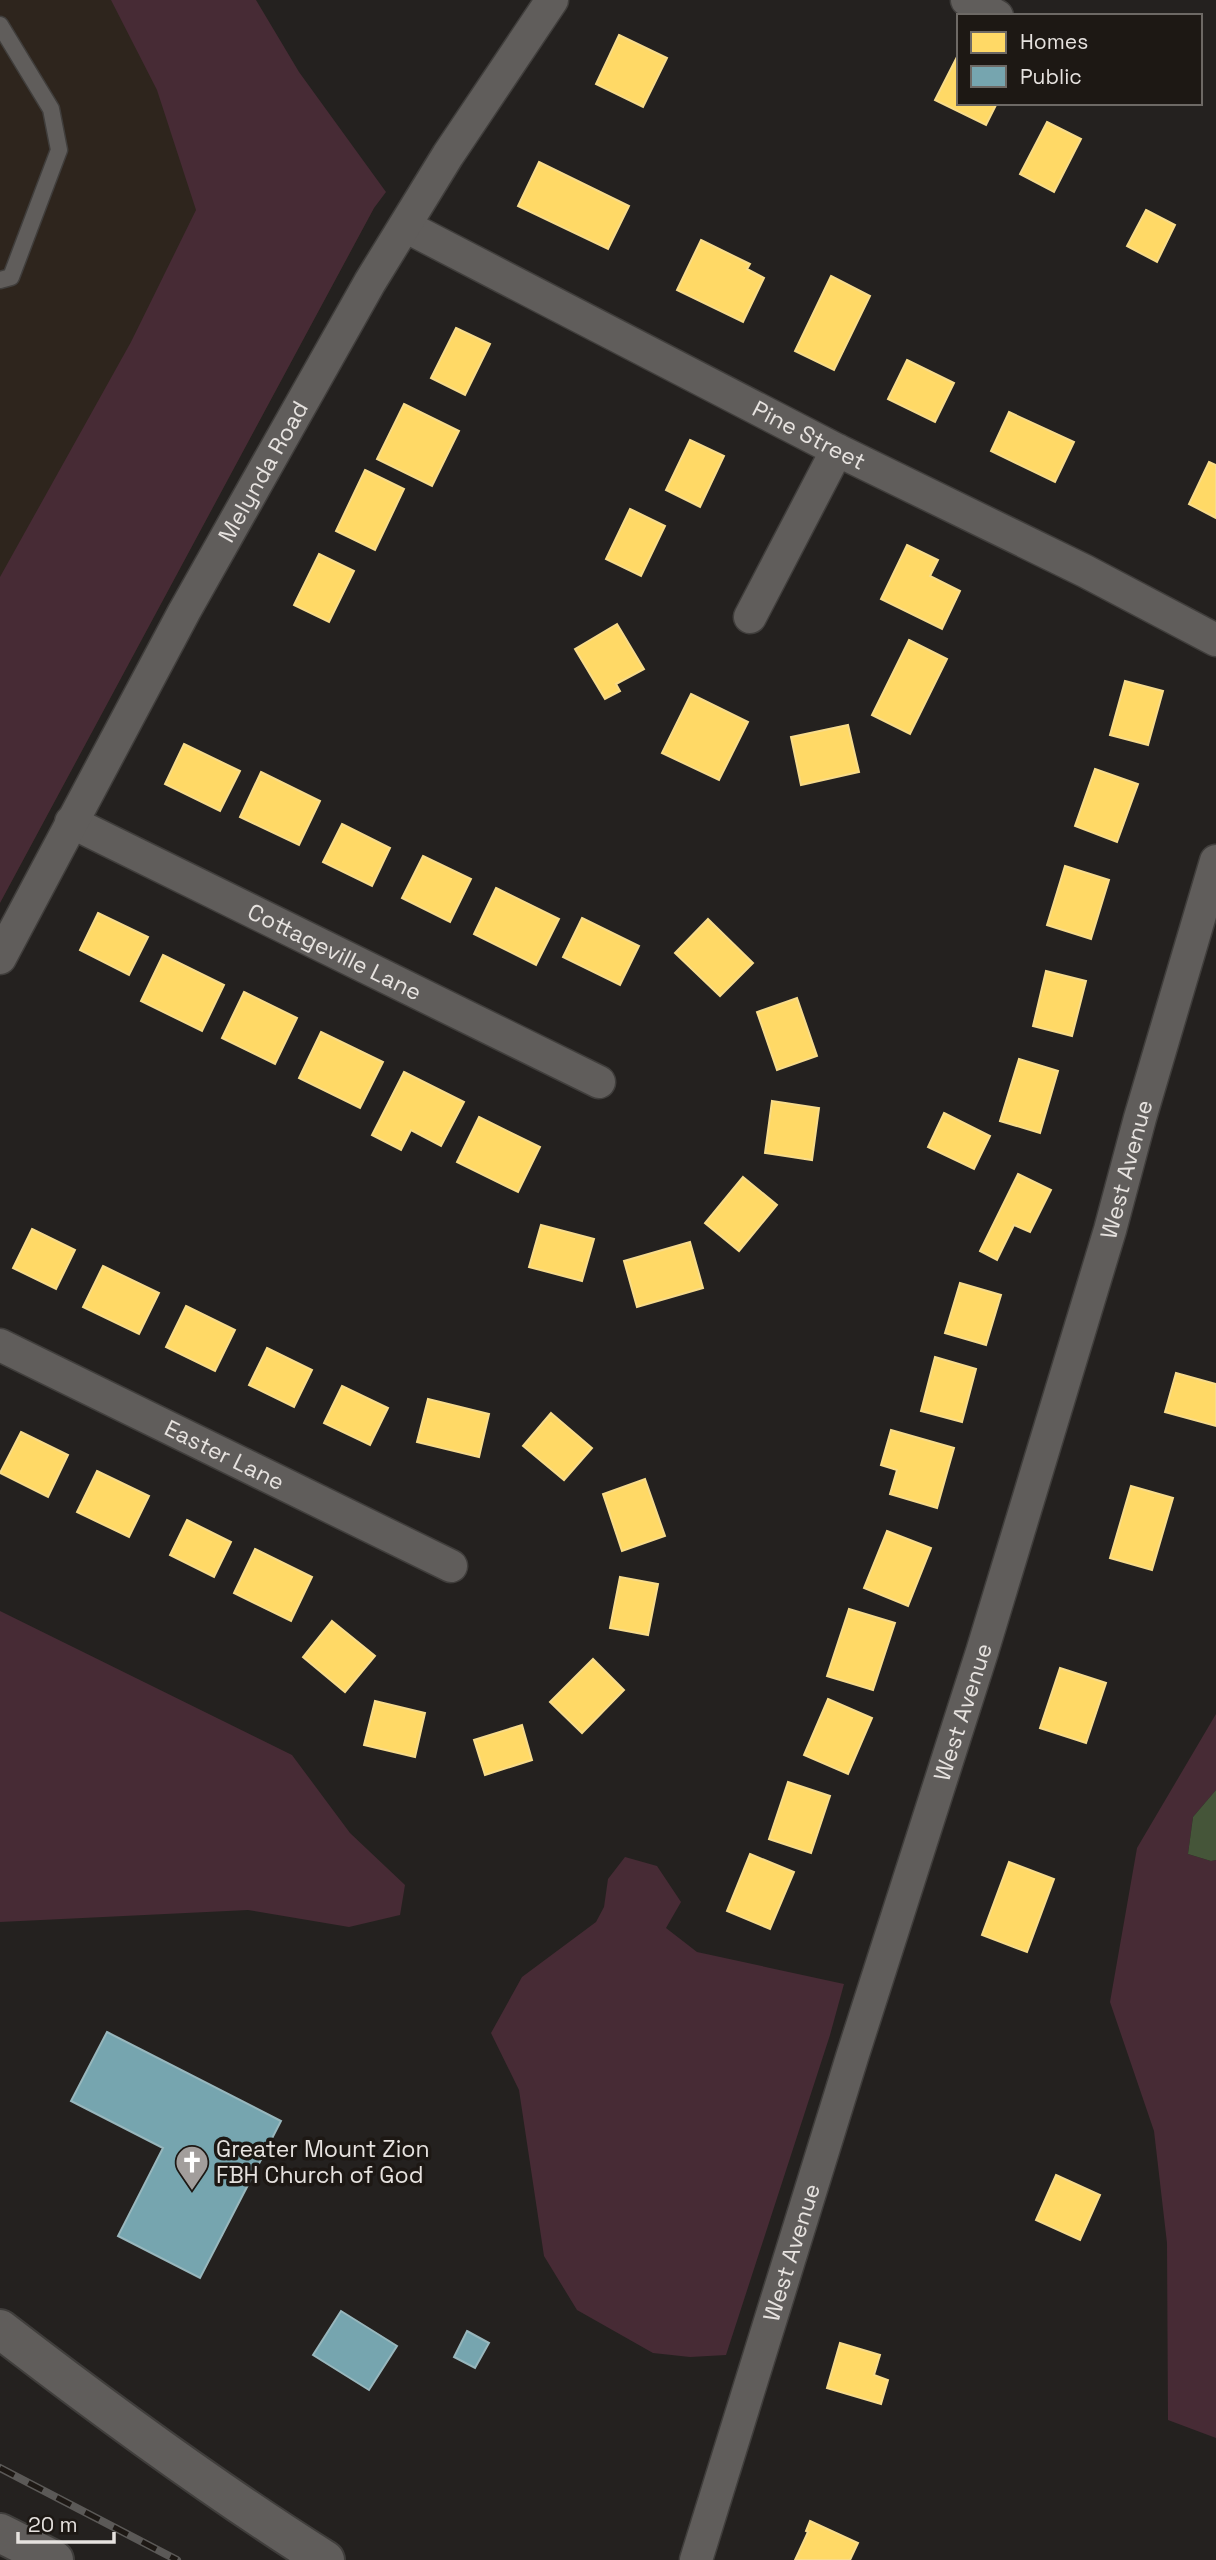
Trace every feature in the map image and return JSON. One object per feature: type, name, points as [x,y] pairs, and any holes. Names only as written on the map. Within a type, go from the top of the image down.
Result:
[{"type":"street","name":"Melynda Road","points":[[0,958],[184,612],[405,226],[448,155],[552,0]]},
{"type":"street","points":[[967,0],[993,14]]},
{"type":"street","name":"Pine Street","points":[[405,226],[837,450],[1085,571],[1216,640]]},
{"type":"street","points":[[750,617],[837,450]]},
{"type":"street","name":"Cottageville Lane","points":[[71,822],[599,1083]]},
{"type":"street","name":"West Avenue","points":[[696,2560],[853,2053],[982,1652],[1110,1230],[1216,861]]},
{"type":"street","name":"Easter Lane","points":[[0,1345],[451,1566]]},
{"type":"street","points":[[0,2329],[191,2471],[325,2560]]},
{"type":"street","points":[[0,2533],[54,2560]]},
{"type":"lane","points":[[0,25],[51,109],[59,150],[11,277],[0,280]]},
{"type":"shaded area","points":[[0,0],[220,0],[374,208],[0,903]]},
{"type":"shaded area","points":[[111,0],[256,0],[299,72],[386,192],[374,208],[0,903],[0,577],[131,342],[196,210],[157,90]]},
{"type":"shaded area","points":[[0,1611],[292,1755],[350,1833],[405,1885],[400,1915],[349,1927],[248,1910],[0,1922]]},
{"type":"shaded area","points":[[1216,1714],[1216,1790],[1193,1817],[1188,1854],[1216,1860],[1216,2438],[1168,2420],[1167,2243],[1154,2131],[1110,2002],[1137,1848]]},
{"type":"shaded area","points":[[1216,1790],[1216,1860],[1211,1861],[1188,1854],[1193,1817]]},
{"type":"shaded area","points":[[625,1857],[657,1866],[681,1902],[666,1928],[697,1952],[844,1984],[830,2035],[726,2355],[690,2357],[653,2353],[577,2310],[544,2256],[519,2090],[491,2033],[522,1977],[596,1922],[604,1907],[608,1879]]},
{"type":"building: Homes","points":[[619,35],[667,58],[643,107],[596,84]]},
{"type":"building: Homes","points":[[957,57],[957,105],[996,105],[986,125],[935,100]]},
{"type":"building: Homes","points":[[1047,122],[1081,139],[1054,192],[1020,174]]},
{"type":"building: Homes","points":[[539,162],[629,206],[608,249],[518,206]]},
{"type":"building: Homes","points":[[1146,210],[1175,225],[1157,262],[1127,246]]},
{"type":"building: Homes","points":[[701,240],[750,264],[747,269],[764,278],[743,322],[677,290]]},
{"type":"building: Homes","points":[[831,276],[870,296],[834,370],[795,351]]},
{"type":"building: Homes","points":[[456,328],[490,344],[465,395],[431,378]]},
{"type":"building: Homes","points":[[907,360],[954,383],[935,422],[888,399]]},
{"type":"building: Homes","points":[[404,404],[459,431],[432,486],[377,459]]},
{"type":"building: Homes","points":[[1009,412],[1074,442],[1055,482],[991,451]]},
{"type":"building: Homes","points":[[690,440],[724,456],[700,507],[666,490]]},
{"type":"building: Homes","points":[[1209,462],[1216,465],[1216,518],[1189,504]]},
{"type":"building: Homes","points":[[365,470],[404,489],[375,550],[336,531]]},
{"type":"building: Homes","points":[[630,509],[665,526],[641,576],[606,559]]},
{"type":"building: Homes","points":[[907,545],[938,560],[930,576],[960,591],[942,629],[881,599]]},
{"type":"building: Homes","points":[[319,554],[354,571],[329,622],[294,605]]},
{"type":"building: Homes","points":[[617,624],[644,669],[616,684],[620,691],[605,699],[575,649]]},
{"type":"building: Homes","points":[[909,640],[947,659],[910,734],[872,715]]},
{"type":"building: Homes","points":[[1125,681],[1163,691],[1148,745],[1110,735]]},
{"type":"building: Homes","points":[[691,694],[748,722],[719,780],[662,753]]},
{"type":"building: Homes","points":[[848,725],[859,772],[801,785],[791,737]]},
{"type":"building: Homes","points":[[184,744],[240,771],[220,811],[165,784]]},
{"type":"building: Homes","points":[[1095,769],[1138,784],[1117,842],[1075,826]]},
{"type":"building: Homes","points":[[261,772],[320,801],[299,845],[240,817]]},
{"type":"building: Homes","points":[[342,824],[390,848],[372,886],[323,862]]},
{"type":"building: Homes","points":[[423,856],[471,879],[450,922],[402,898]]},
{"type":"building: Homes","points":[[1065,866],[1109,880],[1091,939],[1047,925]]},
{"type":"building: Homes","points":[[496,888],[559,919],[536,965],[474,934]]},
{"type":"building: Homes","points":[[98,913],[148,937],[129,975],[80,950]]},
{"type":"building: Homes","points":[[582,918],[639,946],[620,985],[563,957]]},
{"type":"building: Homes","points":[[708,919],[753,963],[720,996],[675,953]]},
{"type":"building: Homes","points":[[163,955],[224,985],[202,1031],[141,1001]]},
{"type":"building: Homes","points":[[1046,971],[1086,981],[1072,1036],[1033,1026]]},
{"type":"building: Homes","points":[[244,992],[297,1018],[275,1064],[222,1038]]},
{"type":"building: Homes","points":[[797,998],[817,1056],[777,1070],[757,1012]]},
{"type":"building: Homes","points":[[321,1032],[383,1062],[360,1108],[299,1078]]},
{"type":"building: Homes","points":[[1019,1059],[1058,1071],[1040,1133],[1000,1121]]},
{"type":"building: Homes","points":[[404,1072],[464,1102],[441,1146],[411,1130],[401,1150],[372,1135]]},
{"type":"building: Homes","points":[[772,1101],[819,1108],[812,1160],[765,1153]]},
{"type":"building: Homes","points":[[944,1113],[990,1136],[974,1169],[928,1147]]},
{"type":"building: Homes","points":[[479,1117],[540,1147],[518,1192],[457,1162]]},
{"type":"building: Homes","points":[[1018,1174],[1051,1190],[1030,1232],[1014,1225],[997,1260],[980,1251]]},
{"type":"building: Homes","points":[[743,1177],[777,1205],[739,1251],[705,1223]]},
{"type":"building: Homes","points":[[541,1225],[594,1239],[582,1281],[529,1267]]},
{"type":"building: Homes","points":[[32,1229],[75,1250],[56,1289],[13,1268]]},
{"type":"building: Homes","points":[[690,1242],[703,1288],[637,1307],[624,1261]]},
{"type":"building: Homes","points":[[103,1266],[159,1293],[139,1334],[83,1307]]},
{"type":"building: Homes","points":[[960,1283],[1001,1295],[986,1345],[945,1333]]},
{"type":"building: Homes","points":[[186,1306],[235,1330],[215,1371],[166,1347]]},
{"type":"building: Homes","points":[[267,1348],[312,1370],[294,1407],[249,1385]]},
{"type":"building: Homes","points":[[935,1357],[976,1369],[962,1422],[921,1411]]},
{"type":"building: Homes","points":[[1176,1373],[1216,1384],[1216,1426],[1165,1412]]},
{"type":"building: Homes","points":[[342,1386],[388,1408],[370,1445],[324,1423]]},
{"type":"building: Homes","points":[[428,1399],[489,1414],[479,1457],[417,1442]]},
{"type":"building: Homes","points":[[551,1413],[592,1448],[564,1480],[523,1446]]},
{"type":"building: Homes","points":[[891,1430],[954,1448],[937,1508],[890,1494],[897,1470],[881,1465]]},
{"type":"building: Homes","points":[[21,1432],[68,1455],[48,1497],[0,1473]]},
{"type":"building: Homes","points":[[97,1471],[149,1496],[129,1537],[77,1512]]},
{"type":"building: Homes","points":[[645,1479],[665,1536],[622,1551],[603,1494]]},
{"type":"building: Homes","points":[[1131,1486],[1173,1498],[1152,1570],[1110,1558]]},
{"type":"building: Homes","points":[[187,1520],[231,1542],[214,1577],[170,1555]]},
{"type":"building: Homes","points":[[887,1531],[931,1548],[908,1606],[864,1588]]},
{"type":"building: Homes","points":[[255,1549],[312,1577],[291,1621],[234,1593]]},
{"type":"building: Homes","points":[[620,1577],[658,1584],[648,1635],[610,1628]]},
{"type":"building: Homes","points":[[849,1609],[895,1623],[873,1690],[827,1676]]},
{"type":"building: Homes","points":[[332,1621],[375,1656],[345,1692],[303,1657]]},
{"type":"building: Homes","points":[[593,1659],[624,1690],[582,1733],[550,1702]]},
{"type":"building: Homes","points":[[1060,1668],[1106,1683],[1086,1743],[1040,1728]]},
{"type":"building: Homes","points":[[828,1699],[872,1718],[848,1774],[804,1755]]},
{"type":"building: Homes","points":[[375,1701],[425,1713],[415,1757],[364,1745]]},
{"type":"building: Homes","points":[[522,1725],[532,1760],[485,1775],[474,1740]]},
{"type":"building: Homes","points":[[788,1782],[830,1796],[811,1853],[769,1839]]},
{"type":"building: Homes","points":[[750,1854],[794,1872],[770,1929],[727,1911]]},
{"type":"building: Homes","points":[[1009,1862],[1054,1879],[1027,1952],[982,1935]]},
{"type":"building: Homes","points":[[1056,2175],[1100,2195],[1080,2240],[1036,2220]]},
{"type":"building: Homes","points":[[840,2343],[880,2355],[874,2375],[888,2380],[881,2404],[827,2388]]},
{"type":"building: Homes","points":[[810,2521],[858,2543],[850,2560],[795,2560]]},
{"type":"building: Public","name":"Greater Mount Zion FBH Church of God","points":[[107,2032],[281,2121],[200,2278],[118,2236],[163,2148],[71,2101]]},
{"type":"building: Public","points":[[341,2311],[397,2346],[369,2390],[313,2355]]},
{"type":"building: Public","points":[[467,2331],[489,2343],[475,2368],[454,2357]]},
{"type":"railway","points":[[0,2468],[177,2560]]},
{"type":"place","name":"Greater Mount Zion FBH Church of God","points":[[192,2192]]}]
